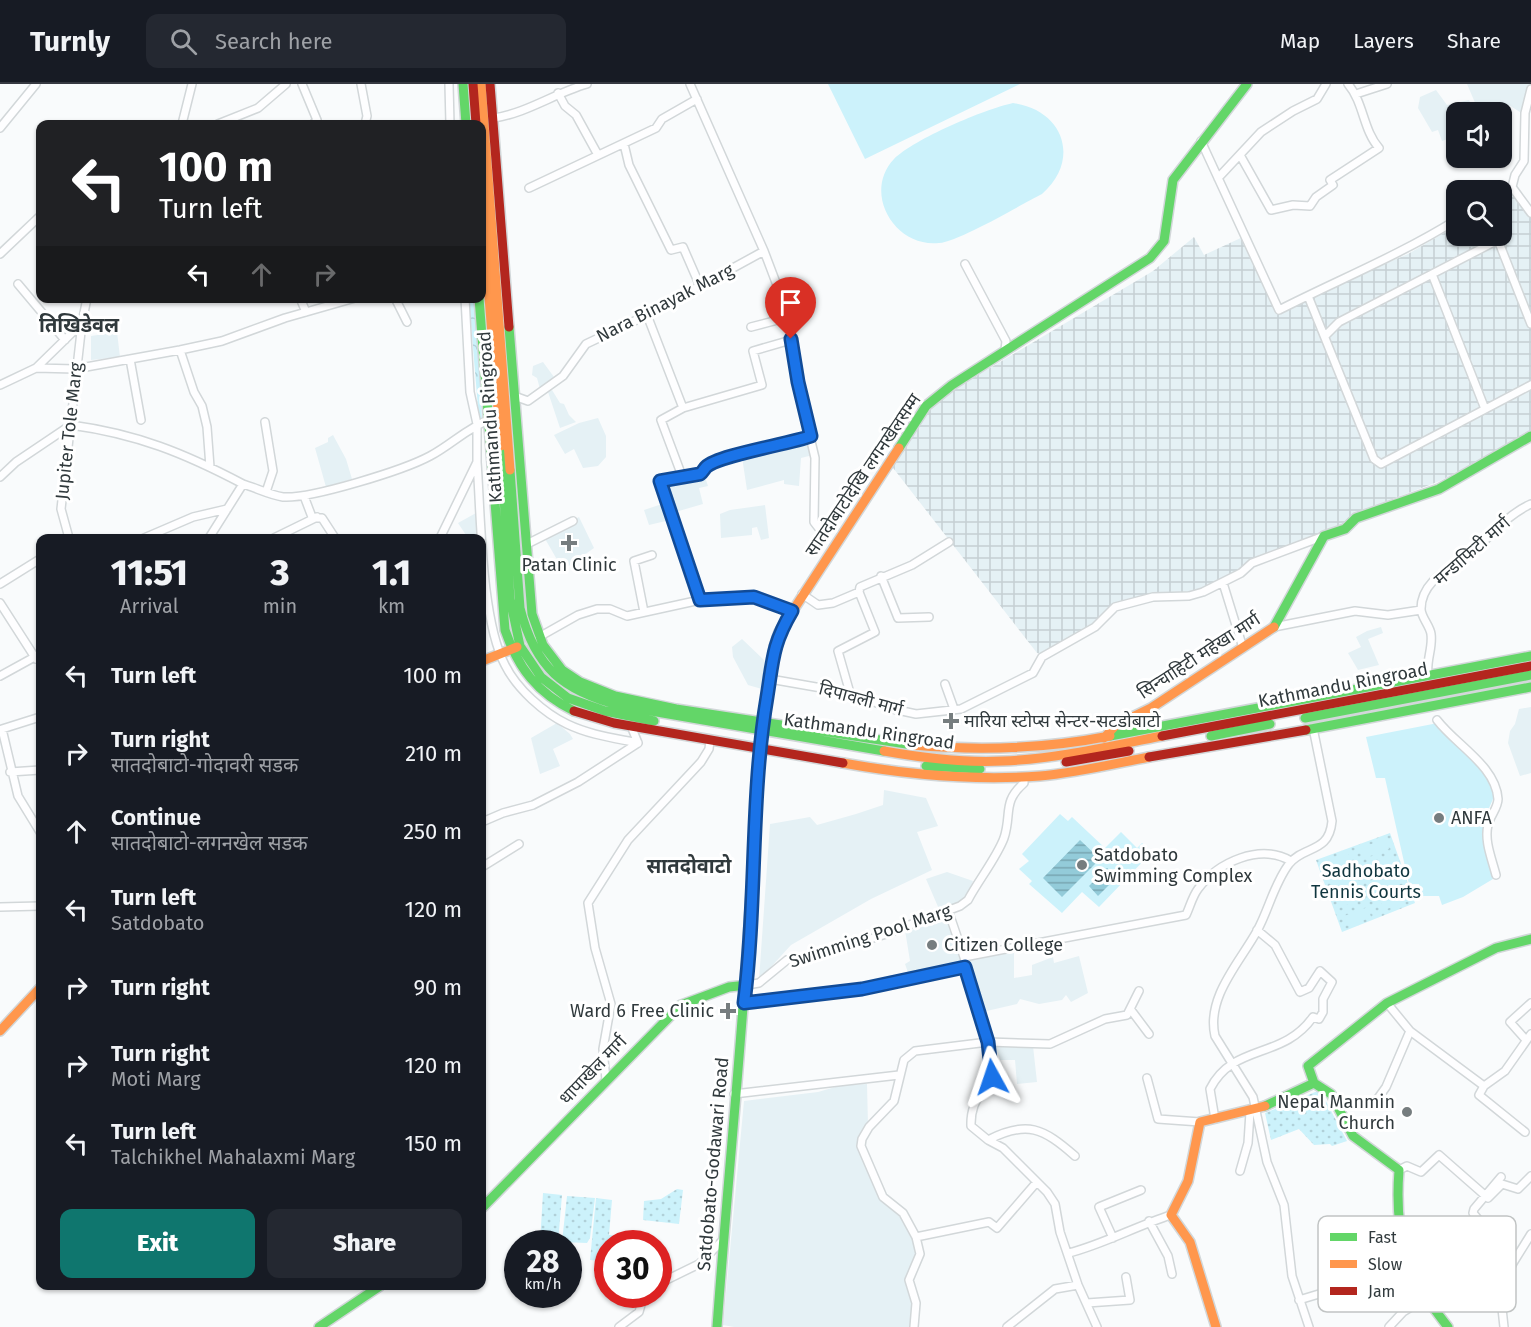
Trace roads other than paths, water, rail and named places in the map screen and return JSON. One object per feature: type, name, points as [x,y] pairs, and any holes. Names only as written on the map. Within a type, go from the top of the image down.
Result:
[{"type":"main road","points":[[463,84],[466,120]]},
{"type":"main road","points":[[473,84],[476,120]]},
{"type":"main road","name":"Kathmandu Ringroad","points":[[481,84],[484,120]]},
{"type":"main road","points":[[490,84],[517,397],[531,607],[539,637],[558,666],[588,686],[762,735],[923,776],[974,779],[1024,778],[1075,771],[1531,687]]},
{"type":"main road","points":[[1201,141],[1247,84]]},
{"type":"main road","name":"सातदोबाटोदेखि लगनखेलसम्म","points":[[762,735],[774,647],[802,594],[920,414],[942,392],[1150,258],[1164,241],[1173,180],[1201,141]]},
{"type":"main road","name":"Kathmandu Ringroad","points":[[486,147],[519,601],[529,641],[549,671],[563,683],[589,698],[762,735],[926,766],[976,769],[1025,767],[1098,757],[1531,675]]},
{"type":"main road","name":"Kathmandu Ringroad","points":[[486,259],[515,648],[546,681],[580,704],[625,716],[916,757],[1013,760],[1099,748],[1531,666]]},
{"type":"main road","points":[[479,303],[501,601],[525,674],[551,700],[582,715],[710,740],[762,735],[890,743],[958,751],[1042,747],[1104,738],[1531,656]]},
{"type":"main road","points":[[1324,536],[1345,529],[1356,518],[1439,489],[1531,436]]},
{"type":"main road","name":"सिन्चाहिटी महेखा मार्ग","points":[[1104,738],[1116,725],[1151,708],[1274,627],[1324,536]]},
{"type":"main road","points":[[486,659],[539,637]]},
{"type":"main road","name":"Satdobato-Godawari Road","points":[[717,1327],[734,1094],[747,985],[762,735]]},
{"type":"main road","points":[[1399,1216],[1399,1170],[1353,1136],[1331,1094],[1314,1083],[1308,1066],[1387,1004],[1496,948],[1531,939]]},
{"type":"main road","name":"धापाखेल मार्ग","points":[[486,1204],[681,1005],[729,987],[747,985]]},
{"type":"main road","points":[[0,1031],[36,991]]},
{"type":"main road","points":[[1216,1327],[1190,1242],[1171,1215],[1191,1180],[1193,1153],[1200,1122],[1253,1111],[1314,1083]]},
{"type":"main road","points":[[319,1327],[374,1290]]},
{"type":"main road","points":[[1437,1312],[1448,1327]]},
{"type":"street","points":[[0,128],[36,84]]},
{"type":"street","points":[[183,120],[192,84]]},
{"type":"street","points":[[228,120],[258,108],[286,84]]},
{"type":"street","points":[[302,84],[317,120]]},
{"type":"street","points":[[361,84],[366,120]]},
{"type":"street","points":[[449,84],[450,120]]},
{"type":"street","points":[[494,118],[516,115],[558,93],[587,84]]},
{"type":"street","points":[[690,84],[764,250],[789,317],[798,382],[815,458],[814,522],[824,535]]},
{"type":"street","points":[[1218,178],[1261,132],[1293,111],[1317,99],[1326,84]]},
{"type":"street","points":[[1240,155],[1271,210],[1310,206],[1316,197],[1333,185],[1330,180],[1379,148],[1370,138],[1366,119],[1356,94],[1348,84]]},
{"type":"street","points":[[1356,94],[1387,84]]},
{"type":"street","points":[[1531,89],[1525,114],[1527,161],[1515,174],[1512,187],[1531,213]]},
{"type":"street","points":[[558,93],[565,106],[576,115],[598,155]]},
{"type":"street","points":[[529,188],[656,128],[662,119],[697,99]]},
{"type":"street","points":[[1201,141],[1279,310],[1416,246],[1446,226]]},
{"type":"street","points":[[624,144],[629,165],[672,250],[683,247],[700,286]]},
{"type":"street","points":[[0,254],[36,220]]},
{"type":"street","points":[[1326,335],[1339,322],[1498,240],[1531,324]]},
{"type":"street","name":"Nara Binayak Marg","points":[[517,397],[528,401],[536,397],[563,376],[586,344],[646,315],[764,250]]},
{"type":"street","points":[[965,264],[1006,341],[1005,350]]},
{"type":"street","points":[[1432,274],[1485,409]]},
{"type":"street","points":[[18,284],[65,340]]},
{"type":"street","points":[[1308,296],[1326,335],[1374,459],[1381,464],[1531,385]]},
{"type":"street","name":"Jupiter Tole Marg","points":[[68,534],[61,509],[75,369],[86,303]]},
{"type":"street","points":[[302,303],[306,312]]},
{"type":"street","points":[[36,368],[75,369],[222,341],[338,303]]},
{"type":"street","points":[[398,303],[407,322]]},
{"type":"street","points":[[465,303],[470,392],[477,424],[477,462],[483,534]]},
{"type":"street","points":[[646,315],[682,408]]},
{"type":"street","points":[[751,327],[789,317]]},
{"type":"street","points":[[0,385],[36,368],[82,323]]},
{"type":"street","points":[[682,476],[661,420],[682,408],[762,385],[753,351],[791,339]]},
{"type":"street","points":[[180,350],[194,392],[202,406],[207,427],[210,467]]},
{"type":"street","points":[[130,358],[141,420]]},
{"type":"street","points":[[0,477],[16,462],[71,424],[105,429],[175,450],[243,484],[282,497],[304,496],[389,473],[420,461],[477,424],[489,420]]},
{"type":"street","points":[[265,422],[273,471],[266,492]]},
{"type":"street","points":[[700,600],[660,481],[700,474],[706,467],[745,452],[779,447],[811,436]]},
{"type":"street","points":[[442,534],[477,462]]},
{"type":"street","points":[[211,534],[243,484]]},
{"type":"street","points":[[304,496],[309,513],[312,517],[323,519],[332,534]]},
{"type":"street","name":"मन्डाफिटी मार्ग","points":[[1421,610],[1426,594],[1435,578],[1478,547],[1509,517],[1531,504]]},
{"type":"street","points":[[153,534],[193,517],[227,509]]},
{"type":"street","points":[[282,534],[317,517]]},
{"type":"street","points":[[527,544],[573,521]]},
{"type":"street","name":"दिपावली मार्ग","points":[[770,680],[850,693],[893,710],[916,714],[954,709],[978,702],[1033,673],[1042,657],[1095,627],[1115,607],[1153,597],[1189,596],[1223,583],[1252,563],[1324,536]]},
{"type":"street","points":[[850,693],[838,651],[875,632],[859,592],[860,587],[881,576],[912,565],[949,542]]},
{"type":"street","points":[[644,612],[634,561],[652,555]]},
{"type":"street","points":[[0,584],[36,562]]},
{"type":"street","points":[[486,573],[488,598],[500,654],[512,676],[549,713],[565,723],[593,734],[638,743]]},
{"type":"street","points":[[881,576],[898,618],[929,617]]},
{"type":"street","points":[[1223,583],[1244,648]]},
{"type":"street","points":[[802,594],[818,605],[833,603],[859,592]]},
{"type":"street","points":[[539,637],[578,615],[597,609],[610,609],[627,616],[700,600],[754,597],[792,611]]},
{"type":"street","points":[[1,608],[36,653]]},
{"type":"street","points":[[1274,627],[1355,611],[1388,615],[1421,610],[1432,636],[1426,660],[1428,675]]},
{"type":"street","points":[[0,676],[36,657]]},
{"type":"street","points":[[945,684],[954,709]]},
{"type":"street","points":[[36,718],[1,727],[10,772],[18,796],[36,825]]},
{"type":"street","points":[[1437,720],[1457,743],[1479,761],[1491,777],[1498,800],[1486,834],[1496,875]]},
{"type":"street","points":[[632,726],[638,743]]},
{"type":"street","points":[[1240,1171],[1248,1143],[1253,1097],[1215,1036],[1215,1013],[1233,966],[1257,930],[1272,893],[1291,861],[1322,844],[1331,829],[1313,728]]},
{"type":"street","points":[[606,1080],[603,1049],[611,1004],[595,948],[588,903],[628,840],[701,762],[709,749],[710,740]]},
{"type":"street","points":[[486,820],[533,805],[578,782],[638,743]]},
{"type":"street","points":[[10,772],[36,770]]},
{"type":"street","name":"Swimming Pool Marg","points":[[747,985],[759,983],[787,960],[816,956],[883,935],[968,900],[1004,838],[1009,802],[1015,789],[1024,783],[1024,778]]},
{"type":"street","points":[[486,865],[519,844]]},
{"type":"street","points":[[964,957],[1186,915],[1195,893],[1211,873],[1235,859],[1272,853],[1291,861]]},
{"type":"street","points":[[0,906],[36,906]]},
{"type":"street","points":[[948,910],[988,1042],[992,1077],[971,1108],[972,1126],[988,1140],[1003,1148],[1055,1204],[1060,1232],[1078,1285],[1097,1327]]},
{"type":"street","points":[[1215,1119],[1210,1089],[1220,1073],[1231,1062],[1293,1039],[1313,1017],[1319,1019],[1323,1012],[1323,999],[1332,982],[1320,971],[1309,988],[1300,992],[1275,945],[1257,930]]},
{"type":"street","points":[[744,1003],[862,989],[965,967]]},
{"type":"street","points":[[914,1327],[916,1303],[909,1280],[920,1254],[916,1237],[903,1213],[883,1197],[861,1146],[869,1127],[894,1101],[898,1075],[904,1060],[915,1051],[988,1042],[1050,1044],[1105,1019],[1127,1015],[1139,990]]},
{"type":"street","points":[[1525,1131],[1479,1095],[1484,1086],[1505,1071],[1529,1037],[1510,1022],[1531,1003]]},
{"type":"street","points":[[1387,1004],[1410,1031],[1484,1086]]},
{"type":"street","points":[[1131,1010],[1149,1034]]},
{"type":"street","points":[[1376,1101],[1386,1087],[1410,1031]]},
{"type":"street","points":[[734,1094],[898,1075]]},
{"type":"street","points":[[1147,1078],[1158,1119],[1200,1122]]},
{"type":"street","points":[[1253,1111],[1284,1205],[1292,1276],[1309,1327]]},
{"type":"street","points":[[988,1140],[1009,1129],[1037,1130],[1058,1142],[1075,1156]]},
{"type":"street","points":[[1399,1170],[1407,1166],[1423,1171],[1439,1155],[1485,1196],[1491,1197],[1504,1183],[1518,1189],[1531,1176]]},
{"type":"street","points":[[1475,1216],[1473,1213],[1502,1177]]},
{"type":"street","points":[[916,1237],[989,1222],[997,1228],[1036,1183]]},
{"type":"street","points":[[1113,1238],[1098,1207],[1141,1190]]},
{"type":"street","points":[[1069,1253],[1113,1238],[1149,1221],[1171,1215]]},
{"type":"street","points":[[1149,1221],[1168,1256],[1172,1274]]},
{"type":"street","points":[[1516,1258],[1531,1234]]},
{"type":"street","points":[[672,1277],[699,1264],[723,1240]]},
{"type":"street","points":[[1087,1303],[1130,1299],[1126,1277]]},
{"type":"street","points":[[1007,1327],[1055,1288],[1078,1285]]},
{"type":"street","points":[[1299,1300],[1318,1294]]},
{"type":"street","points":[[619,1327],[639,1312],[640,1308]]},
{"type":"street","points":[[1389,1327],[1403,1312]]},
{"type":"street","points":[[1502,1312],[1504,1327]]},
{"type":"place","name":"Patan Clinic","points":[[569,543]]},
{"type":"place","name":"मारिया स्टोप्स सेन्टर-सटडोबाटो","points":[[951,721]]},
{"type":"place","name":"ANFA","points":[[1439,818]]},
{"type":"place","name":"Satdobato Swimming Complex","points":[[1082,865]]},
{"type":"place","name":"Citizen College","points":[[932,945]]},
{"type":"place","name":"Ward 6 Free Clinic","points":[[728,1011]]},
{"type":"place","name":"Nepal Manmin Church","points":[[1407,1112]]},
{"type":"district","name":"तिखिडेवल","points":[[79,325]]},
{"type":"district","name":"सातदोवाटो","points":[[689,866]]},
{"type":"park label","name":"Sadhobato Tennis Courts","points":[[1366,881]]}]
